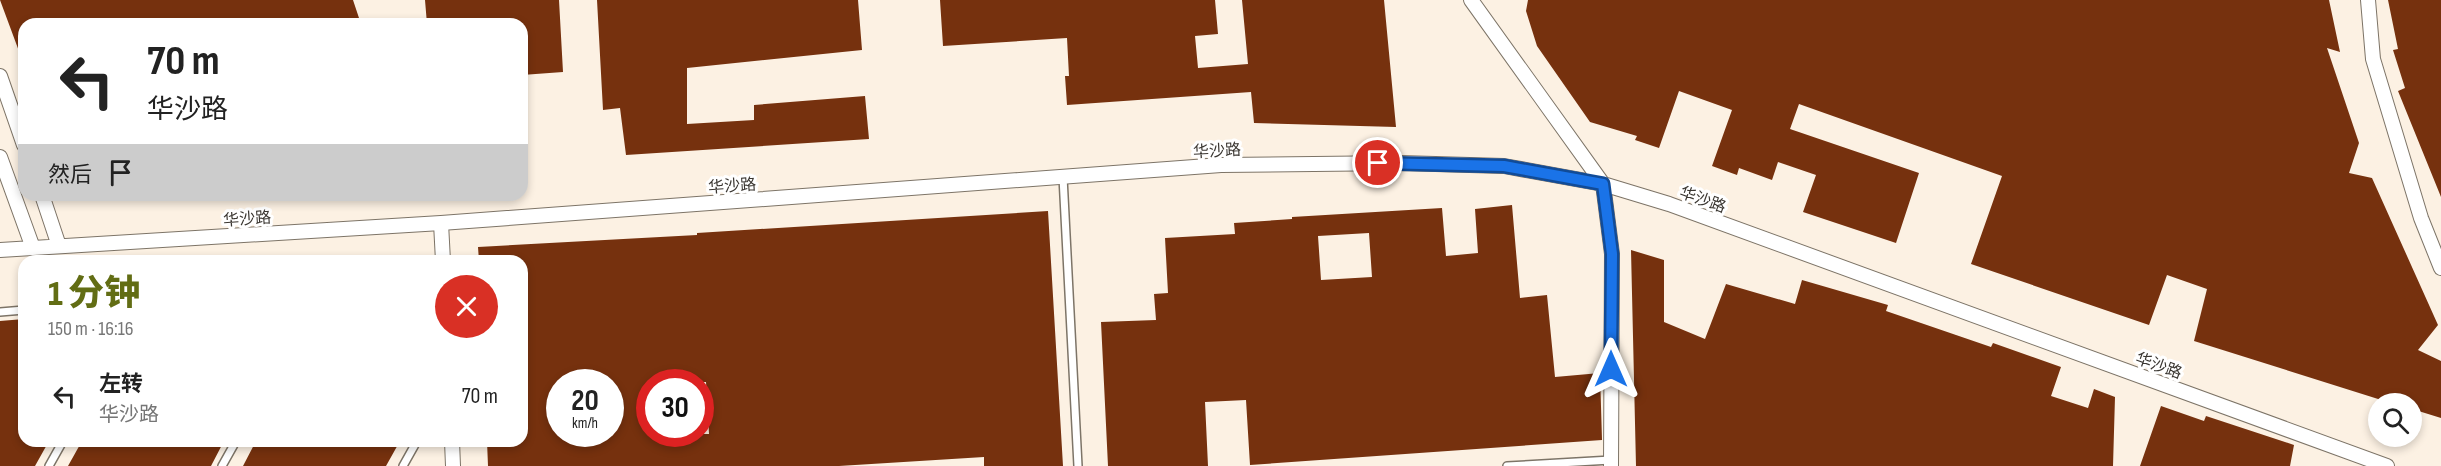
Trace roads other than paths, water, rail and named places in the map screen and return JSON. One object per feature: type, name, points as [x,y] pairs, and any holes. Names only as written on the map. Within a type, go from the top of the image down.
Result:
[{"type":"street","points":[[1471,0],[1603,184],[1612,254],[1611,463]]},
{"type":"street","points":[[2368,0],[2373,59],[2421,218],[2441,268]]},
{"type":"street","points":[[0,76],[18,128]]},
{"type":"street","points":[[0,157],[33,248]]},
{"type":"street","name":"华沙路","points":[[0,250],[441,223],[1221,165],[1401,163],[1504,166],[1603,184],[1669,204],[2387,466]]},
{"type":"street","points":[[44,201],[59,246]]},
{"type":"street","points":[[441,223],[443,255]]},
{"type":"street","points":[[452,447],[453,466]]},
{"type":"lane","points":[[1063,177],[1078,466]]},
{"type":"lane","points":[[0,312],[18,310]]},
{"type":"lane","points":[[49,466],[60,447]]},
{"type":"lane","points":[[222,466],[233,447]]},
{"type":"lane","points":[[403,466],[414,447]]},
{"type":"lane","points":[[1507,466],[1611,463]]}]
